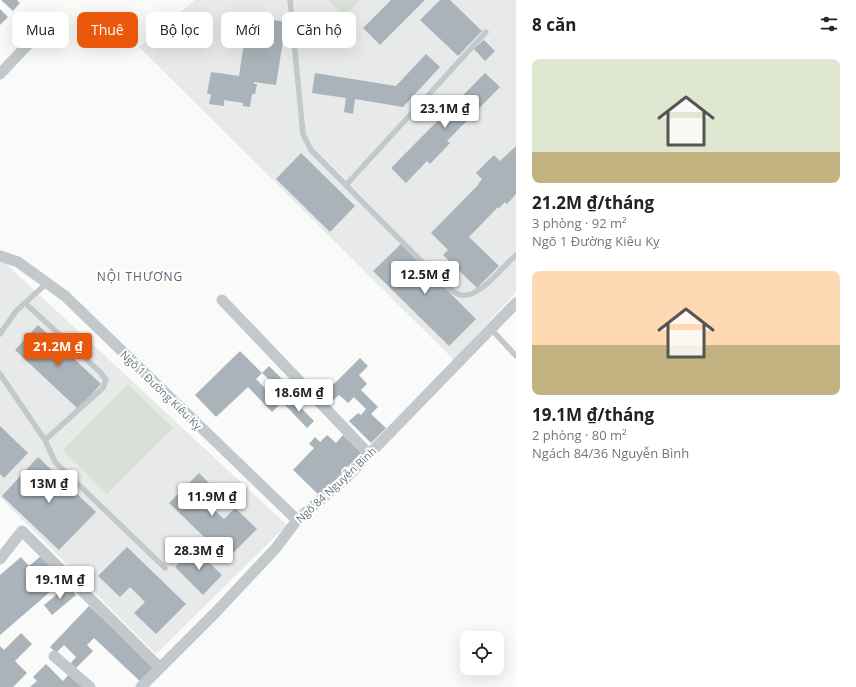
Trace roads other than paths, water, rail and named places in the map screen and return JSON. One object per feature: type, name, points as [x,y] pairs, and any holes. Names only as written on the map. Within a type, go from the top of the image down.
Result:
[{"type":"street","points":[[0,74],[25,48]]},
{"type":"street","name":"Ngõ 1 Đường Kiêu Kỵ","points":[[0,256],[18,262],[65,296],[297,520]]},
{"type":"street","points":[[222,300],[369,454]]},
{"type":"street","name":"Ngõ 84 Nguyễn Bình","points":[[141,687],[271,553],[297,520],[348,476],[516,303]]},
{"type":"street","points":[[0,559],[22,530],[160,668]]},
{"type":"street","points":[[54,656],[90,687]]},
{"type":"lane","points":[[290,0],[304,138],[311,150],[445,285],[460,295],[470,295],[479,291],[516,255]]},
{"type":"lane","points":[[346,185],[486,32]]},
{"type":"lane","points":[[0,334],[7,322],[47,283]]},
{"type":"lane","points":[[25,303],[102,374],[106,380],[103,388],[45,440]]},
{"type":"lane","points":[[491,329],[516,356]]},
{"type":"lane","points":[[0,374],[45,440],[55,462],[165,568]]},
{"type":"district","name":"NỘI THƯƠNG","points":[[140,277]]}]
